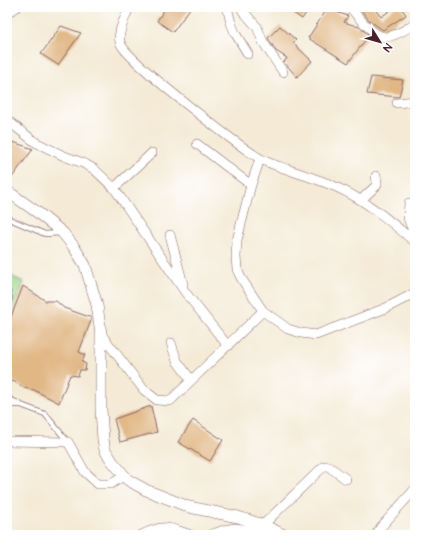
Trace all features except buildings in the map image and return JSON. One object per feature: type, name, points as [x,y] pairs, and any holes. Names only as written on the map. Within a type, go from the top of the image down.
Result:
[{"type":"street","points":[[7,14],[18,7]]},
{"type":"street","points":[[129,7],[121,30],[120,42],[125,51],[151,76],[233,140],[260,159],[336,187],[361,200],[377,210],[415,242]]},
{"type":"street","points":[[227,7],[235,33],[248,54]]},
{"type":"street","points":[[241,7],[257,27],[263,42],[284,72]]},
{"type":"street","points":[[350,7],[368,27],[382,36],[394,35],[415,24]]},
{"type":"street","points":[[398,103],[415,101]]},
{"type":"street","points":[[9,124],[35,142],[94,169],[114,188],[185,292],[228,346]]},
{"type":"street","points":[[197,144],[251,185]]},
{"type":"street","points":[[114,188],[152,154]]},
{"type":"street","points":[[260,159],[251,185],[237,240],[236,257],[237,269],[241,278],[263,311],[288,329],[316,335],[386,308],[415,293]]},
{"type":"street","points":[[361,200],[378,182],[376,176]]},
{"type":"street","points":[[7,190],[62,233],[74,247],[85,266],[97,305],[101,334],[101,409],[103,440],[105,450],[112,462],[124,476],[146,490],[190,507],[238,517],[263,525],[283,534]]},
{"type":"street","points":[[408,203],[408,218],[415,236]]},
{"type":"street","points":[[170,235],[185,292]]},
{"type":"street","points":[[101,334],[144,390],[156,400],[170,400],[263,311]]},
{"type":"street","points":[[171,343],[177,360],[191,380]]},
{"type":"street","points":[[7,441],[68,442],[85,472],[98,484],[110,484],[124,476]]},
{"type":"street","points":[[263,525],[324,466],[328,466],[346,479]]},
{"type":"street","points":[[376,535],[390,516],[415,489]]},
{"type":"street","points":[[140,535],[165,527],[191,535]]},
{"type":"street","points":[[210,535],[235,528],[283,534]]},
{"type":"lane","points":[[7,218],[45,234],[62,233]]},
{"type":"lane","points":[[7,288],[10,298],[7,308]]},
{"type":"lane","points":[[7,398],[46,415],[68,442]]},
{"type":"lane","points":[[7,405],[21,405]]},
{"type":"green space","points":[[7,274],[24,282],[7,323]]}]
